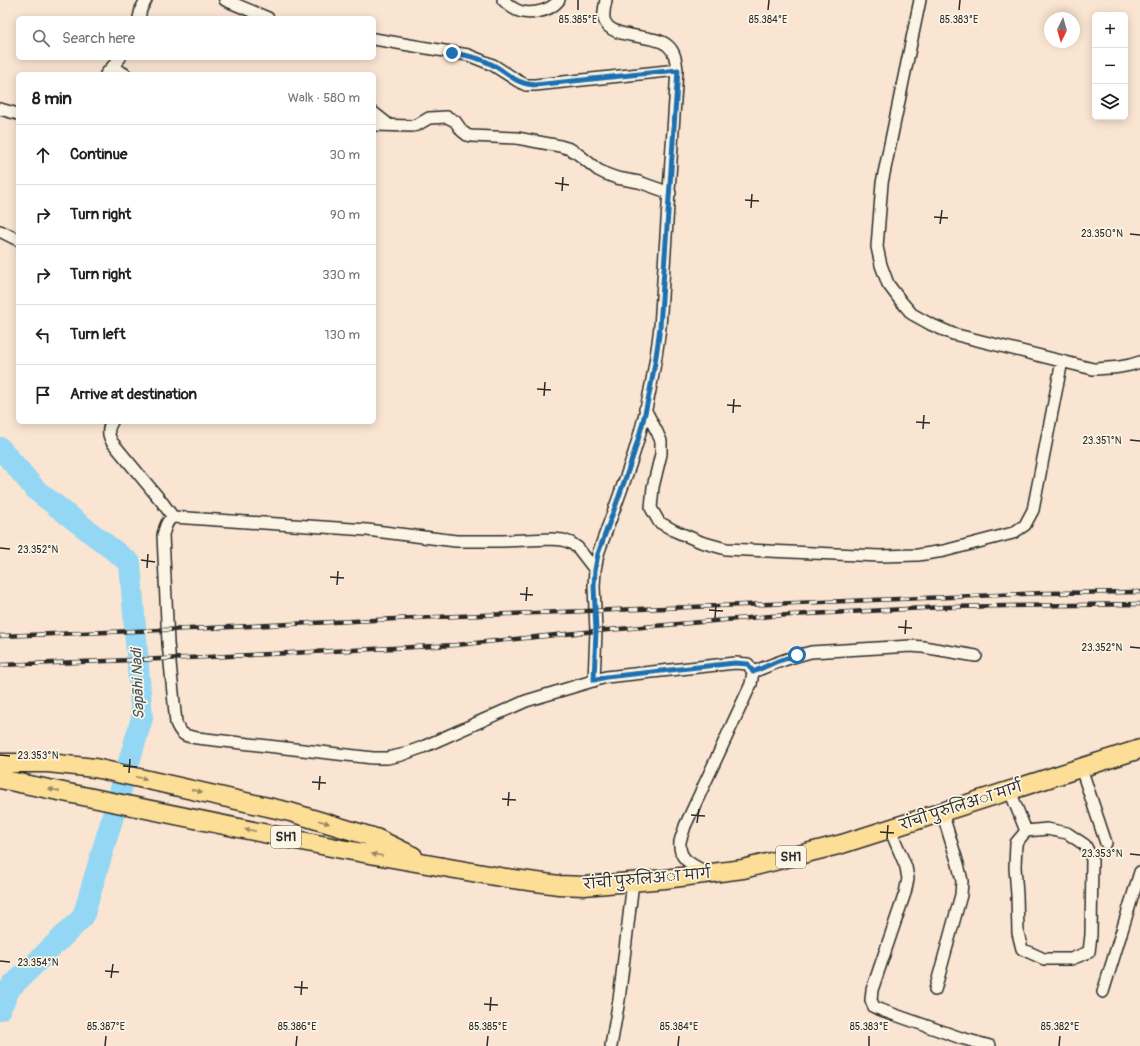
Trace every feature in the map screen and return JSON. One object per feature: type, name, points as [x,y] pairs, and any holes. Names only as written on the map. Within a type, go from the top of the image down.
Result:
[{"type":"main road","name":"रांची पुरुलिअा मार्ग","points":[[0,779],[341,849],[506,878],[559,885],[584,886],[665,880],[743,869],[842,844],[1140,749]]},
{"type":"main road","name":"SH1","points":[[0,763],[48,763],[94,768],[290,812],[369,835],[429,864]]},
{"type":"street","points":[[140,16],[146,0]]},
{"type":"street","points":[[225,0],[263,16]]},
{"type":"street","points":[[503,0],[513,8],[530,12],[551,8],[559,0]]},
{"type":"street","points":[[594,680],[596,631],[594,586],[598,554],[634,452],[656,360],[660,327],[678,70],[674,53],[667,45],[656,40],[616,32],[608,27],[604,18],[606,0]]},
{"type":"street","points":[[920,0],[882,183],[877,247],[881,265],[888,284],[912,314],[953,334],[1093,369],[1116,368],[1140,362]]},
{"type":"street","points":[[376,39],[478,59],[493,65],[526,85],[678,70]]},
{"type":"street","points":[[109,71],[118,60]]},
{"type":"street","points":[[0,110],[16,114]]},
{"type":"street","points":[[376,115],[389,126]]},
{"type":"street","points":[[376,125],[412,126],[417,125],[429,118],[448,117],[455,120],[462,131],[467,135],[517,138],[560,146],[570,149],[598,170],[606,174],[639,182],[670,193]]},
{"type":"street","points":[[0,232],[16,239]]},
{"type":"street","points":[[645,409],[658,432],[661,441],[661,454],[653,487],[651,508],[659,522],[675,531],[701,542],[726,549],[880,556],[918,555],[944,551],[1013,533],[1025,525],[1033,510],[1062,361]]},
{"type":"street","points":[[110,424],[108,432],[112,442],[173,517]]},
{"type":"street","points":[[595,570],[578,548],[571,542],[563,540],[456,540],[367,530],[173,517],[165,526],[163,535],[168,643],[176,723],[180,731],[185,736],[197,738],[365,757],[387,758],[401,755],[423,747],[526,701],[594,680],[606,677],[735,663],[748,664],[753,672],[751,684],[685,826],[680,841],[681,854],[686,860],[708,873]]},
{"type":"street","points":[[753,672],[778,661],[811,652],[877,647],[923,647],[976,656]]},
{"type":"street","points":[[1081,768],[1106,843]]},
{"type":"street","points":[[1010,791],[1026,831]]},
{"type":"street","points":[[935,990],[961,895],[962,881],[942,812]]},
{"type":"street","points":[[890,828],[906,867],[908,879],[905,893],[872,990],[870,1000],[874,1007],[960,1042],[990,1046]]},
{"type":"street","points":[[1047,829],[1067,833],[1085,845],[1092,859],[1091,935],[1089,952],[1071,959],[1044,959],[1022,949],[1018,933],[1015,867],[1016,843],[1026,831],[1047,829]]},
{"type":"street","points":[[1103,992],[1140,872]]},
{"type":"street","points":[[612,1046],[633,882]]},
{"type":"waterway","name":"Sapāhi Nadi","points":[[0,448],[37,491],[130,563],[142,718],[83,917],[10,988],[0,1009]]},
{"type":"railway","points":[[0,636],[1044,593],[1140,592]]},
{"type":"railway","points":[[0,665],[187,658],[456,645],[771,616],[945,607],[1140,604]]},
{"type":"route","points":[[452,53],[468,56],[493,65],[526,85],[678,70],[660,327],[656,360],[634,452],[598,554],[594,586],[596,631],[594,680],[606,677],[735,663],[748,664],[753,672],[778,661],[797,655]]}]
